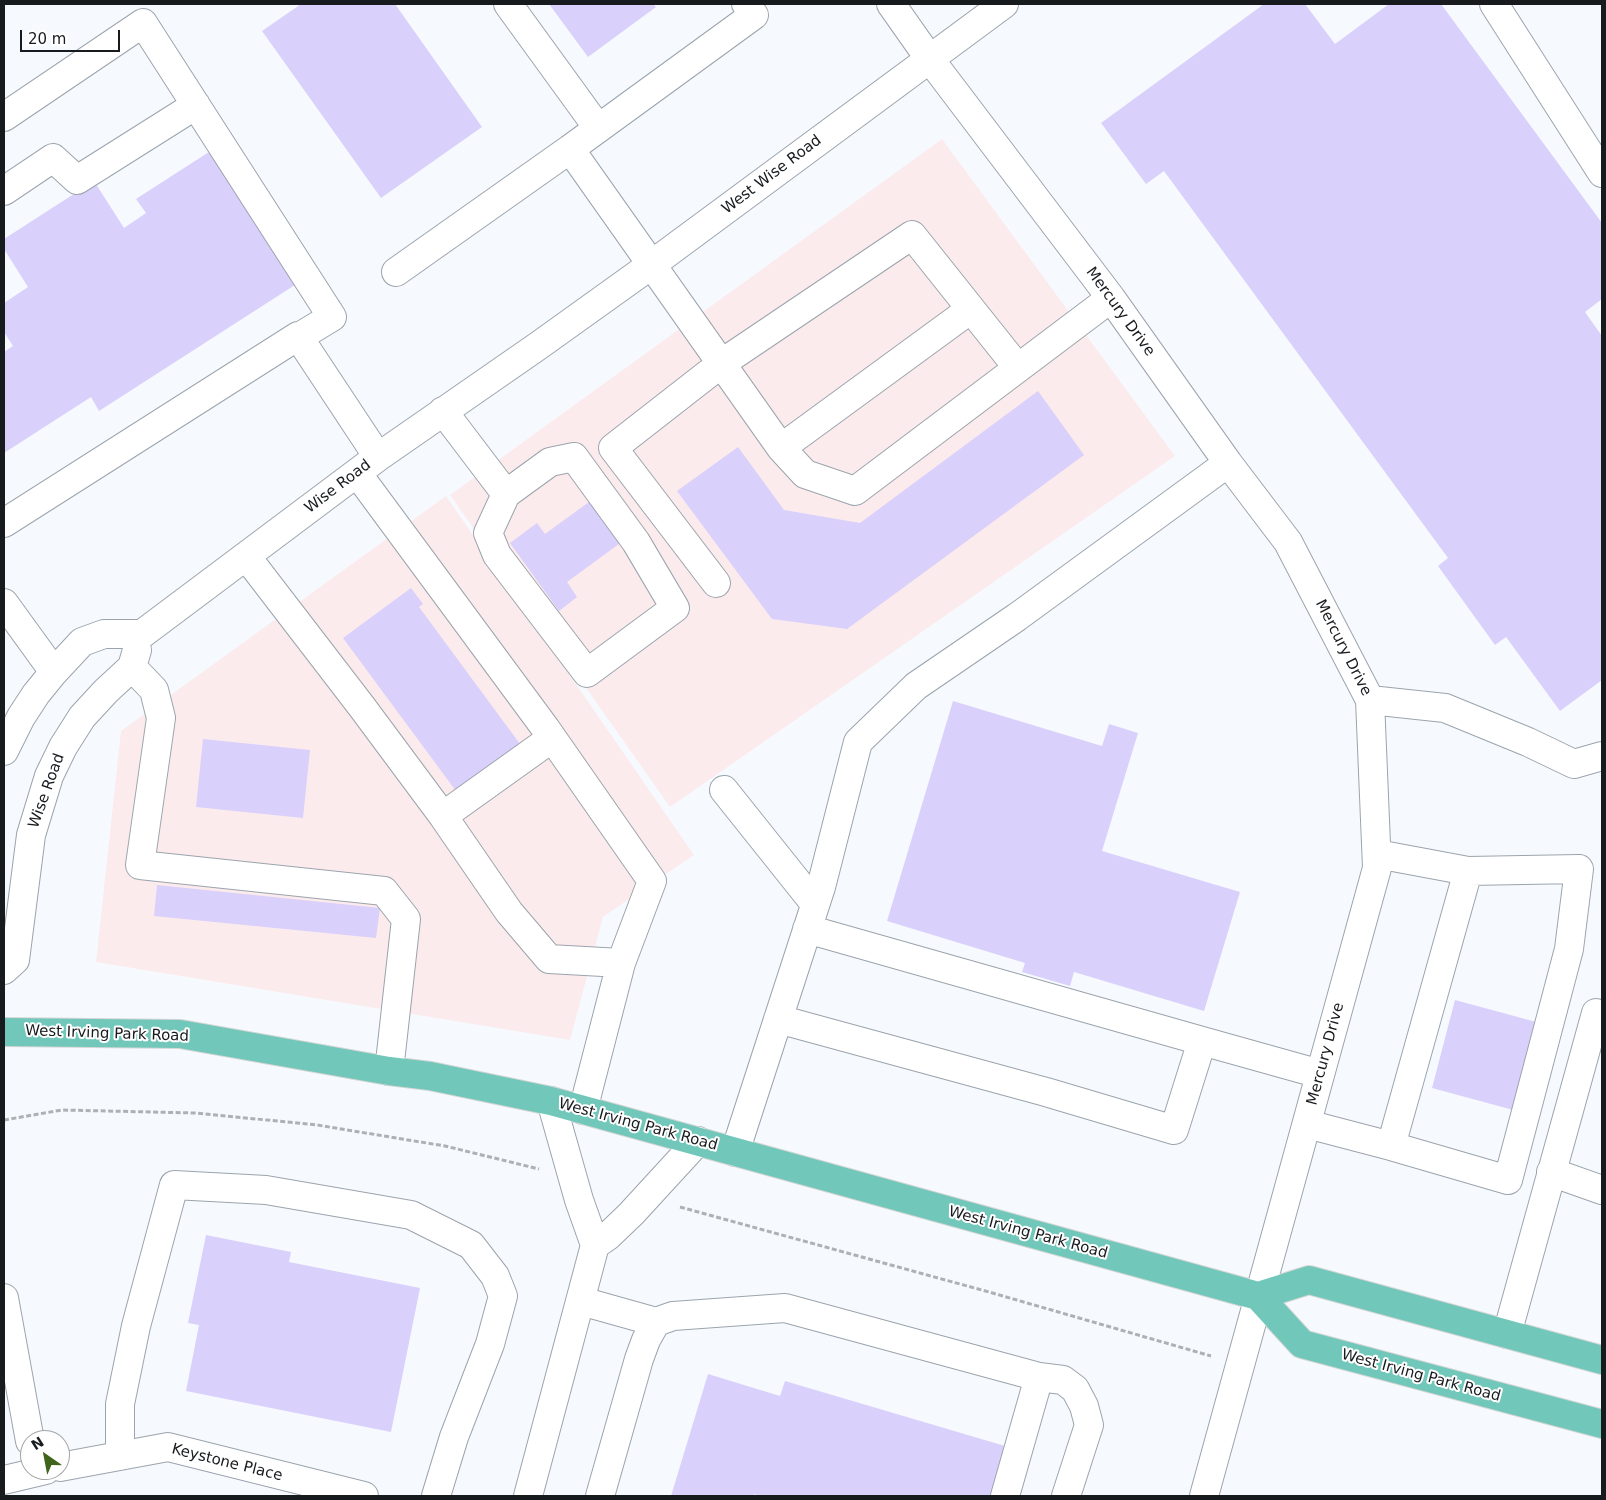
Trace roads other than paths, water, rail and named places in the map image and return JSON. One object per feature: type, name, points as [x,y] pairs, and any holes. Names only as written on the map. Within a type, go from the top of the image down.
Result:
[{"type":"main road","name":"West Irving Park Road","points":[[4,1032],[180,1034],[430,1076],[552,1101],[1258,1296],[1302,1344],[1602,1424]]},
{"type":"main road","points":[[1258,1296],[1309,1280],[1602,1360]]},
{"type":"street","points":[[508,4],[598,128]]},
{"type":"street","points":[[396,272],[570,149],[754,15],[746,4]]},
{"type":"street","name":"Mercury Drive","points":[[891,4],[929,58],[1111,298],[1228,463],[1288,542],[1370,700],[1377,868],[1204,1496]]},
{"type":"street","name":"West Wise Road","points":[[538,346],[651,265],[1004,4]]},
{"type":"street","points":[[1494,4],[1602,173]]},
{"type":"street","points":[[4,117],[144,23],[332,317],[298,336],[4,523]]},
{"type":"street","points":[[4,191],[53,158],[77,180],[196,105]]},
{"type":"street","points":[[570,149],[781,448],[805,474],[855,490],[1111,298]]},
{"type":"street","points":[[716,583],[612,448],[722,363],[912,235],[1018,368]]},
{"type":"street","points":[[781,448],[971,309]]},
{"type":"street","points":[[299,337],[378,457]]},
{"type":"street","name":"Wise Road","points":[[142,634],[378,457],[538,346]]},
{"type":"street","points":[[443,411],[506,494]]},
{"type":"street","points":[[574,457],[636,542],[675,608],[587,673],[498,555],[488,533],[506,494],[550,462],[574,457]]},
{"type":"street","points":[[735,1152],[821,887],[858,742],[916,686],[1017,617],[1228,463]]},
{"type":"street","points":[[357,473],[552,738],[652,881],[621,963],[583,1110]]},
{"type":"street","points":[[246,556],[443,816],[509,912],[549,959],[621,963]]},
{"type":"street","points":[[4,603],[54,672]]},
{"type":"street","points":[[4,751],[21,717],[54,672],[82,642],[104,634],[142,634],[132,668],[154,690],[162,718],[140,865],[384,892],[406,919],[389,1070]]},
{"type":"street","name":"Wise Road","points":[[4,970],[15,960],[31,835],[49,776],[63,747],[82,717],[106,691],[132,668]]},
{"type":"street","points":[[1370,700],[1445,708],[1528,742],[1574,764],[1602,756]]},
{"type":"street","points":[[443,816],[552,738]]},
{"type":"street","points":[[724,790],[811,917],[1202,1041],[1320,1074]]},
{"type":"street","points":[[1307,1124],[1508,1180],[1569,949],[1579,870],[1468,871],[1377,854]]},
{"type":"street","points":[[1391,1146],[1468,871]]},
{"type":"street","points":[[1507,1334],[1596,1013]]},
{"type":"street","points":[[778,1019],[1046,1092],[1174,1130],[1202,1041]]},
{"type":"street","points":[[528,1496],[595,1245],[588,1230],[572,1177],[552,1101]]},
{"type":"street","points":[[595,1245],[614,1231],[698,1142]]},
{"type":"street","points":[[1551,1172],[1602,1190]]},
{"type":"street","points":[[120,1456],[120,1404],[136,1326],[174,1186],[266,1190],[411,1215],[471,1245],[494,1276],[503,1296],[490,1344],[454,1437],[436,1496]]},
{"type":"street","points":[[4,1298],[28,1430]]},
{"type":"street","points":[[581,1301],[656,1322],[673,1316],[785,1308],[1039,1377],[1063,1380],[1075,1389],[1084,1406],[1089,1425],[1066,1496]]},
{"type":"street","points":[[600,1496],[639,1359],[646,1340],[656,1322]]},
{"type":"street","points":[[1005,1496],[1039,1377]]},
{"type":"street","name":"Keystone Place","points":[[70,1468],[168,1447],[280,1486],[364,1496]]},
{"type":"street","name":"Keystone Place","points":[[4,1480],[20,1478]]}]
